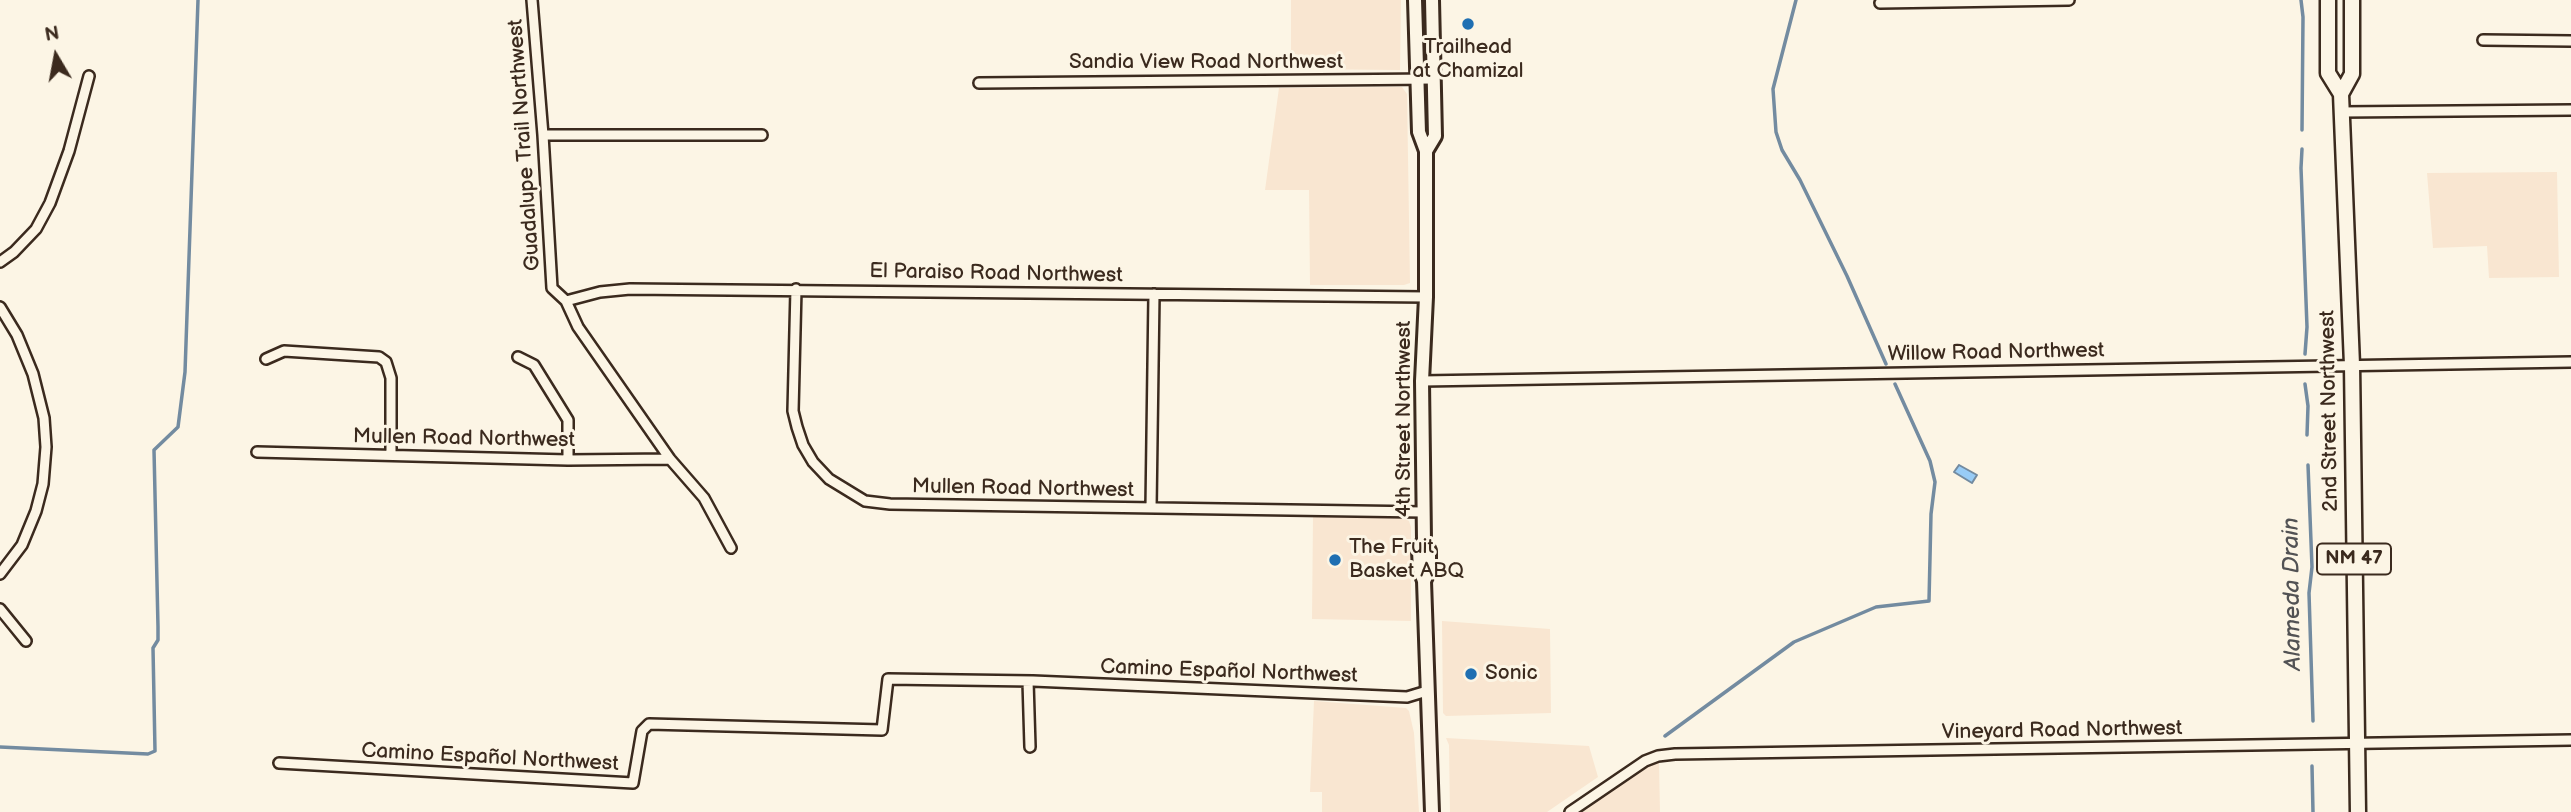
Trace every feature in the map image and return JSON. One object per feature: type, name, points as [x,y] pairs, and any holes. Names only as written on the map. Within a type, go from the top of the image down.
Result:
[{"type":"main road","name":"4th Street Northwest","points":[[1415,0],[1419,132],[1426,150],[1426,297],[1422,381],[1424,540],[1419,551],[1420,570],[1424,581],[1427,691]]},
{"type":"main road","points":[[1424,0],[1433,41]]},
{"type":"main road","name":"4th Street Northwest","points":[[1426,150],[1434,136],[1432,0]]},
{"type":"main road","name":"2nd Street Northwest","points":[[2328,0],[2328,73],[2341,94]]},
{"type":"main road","name":"2nd Street Northwest","points":[[2352,0],[2352,74],[2341,94],[2341,112],[2352,365],[2358,812]]},
{"type":"main road","points":[[1427,691],[1432,812]]},
{"type":"street","name":"Guadalupe Trail Northwest","points":[[532,0],[552,288],[566,301],[578,327],[670,458],[704,498],[730,548]]},
{"type":"street","points":[[1880,3],[2068,0]]},
{"type":"street","points":[[2483,40],[2571,41]]},
{"type":"street","points":[[0,262],[36,229],[50,203],[69,151],[89,76]]},
{"type":"street","name":"Sandia View Road Northwest","points":[[979,83],[1433,79]]},
{"type":"street","points":[[2341,112],[2571,110]]},
{"type":"street","points":[[543,135],[762,135]]},
{"type":"street","name":"El Paraiso Road Northwest","points":[[566,301],[600,292],[630,289],[1426,297]]},
{"type":"street","name":"Mullen Road Northwest","points":[[796,289],[793,411],[803,445],[813,462],[829,479],[865,501],[890,504],[1423,512]]},
{"type":"street","points":[[1151,508],[1154,294]]},
{"type":"street","points":[[0,307],[23,347],[33,374],[44,418],[46,447],[43,484],[37,511],[22,545],[0,574]]},
{"type":"street","points":[[266,359],[284,351],[379,357],[386,362],[391,378],[391,455]]},
{"type":"street","points":[[518,357],[534,365],[568,420],[568,460]]},
{"type":"street","name":"Willow Road Northwest","points":[[1422,381],[2571,362]]},
{"type":"street","name":"Mullen Road Northwest","points":[[257,452],[568,460],[670,458]]},
{"type":"street","points":[[0,609],[26,641]]},
{"type":"street","name":"Camino Español Northwest","points":[[278,763],[633,783],[642,731],[649,724],[883,730],[888,679],[1028,681],[1407,697],[1427,691]]},
{"type":"street","points":[[1028,681],[1030,747]]},
{"type":"street","name":"Vineyard Road Northwest","points":[[1570,812],[1645,761],[1675,754],[2571,740]]},
{"type":"shaded area","points":[[1291,0],[1401,0],[1400,70],[1291,69]]},
{"type":"shaded area","points":[[1402,87],[1407,94],[1410,283],[1310,285],[1309,190],[1265,190],[1279,88]]},
{"type":"shaded area","points":[[2557,172],[2559,277],[2489,278],[2487,246],[2433,248],[2427,173]]},
{"type":"shaded area","points":[[1313,517],[1401,517],[1409,521],[1411,621],[1312,619]]},
{"type":"shaded area","points":[[1442,621],[1550,629],[1551,713],[1446,716],[1443,713]]},
{"type":"shaded area","points":[[1314,701],[1406,708],[1409,711],[1414,733],[1419,812],[1322,812],[1322,792],[1310,792]]},
{"type":"shaded area","points":[[1446,738],[1589,746],[1598,777],[1547,812],[1450,812],[1449,745]]},
{"type":"shaded area","points":[[1659,763],[1660,812],[1581,812],[1634,775]]},
{"type":"water","points":[[1959,465],[1977,475],[1972,483],[1954,472]]},
{"type":"waterway","points":[[0,747],[148,754],[155,751],[153,648],[158,640],[158,627],[154,450],[178,427],[185,372],[198,0]]},
{"type":"waterway","points":[[1796,0],[1773,89],[1776,132],[1782,150],[1800,180],[1847,276],[1886,364]]},
{"type":"waterway","name":"Alameda Drain","points":[[2301,0],[2302,130]]},
{"type":"waterway","name":"Alameda Drain","points":[[2302,149],[2307,327],[2305,354]]},
{"type":"waterway","points":[[1665,736],[1794,642],[1876,607],[1929,601],[1931,514],[1935,482],[1930,461],[1895,384]]},
{"type":"waterway","name":"Alameda Drain","points":[[2305,384],[2308,406],[2307,435]]},
{"type":"waterway","name":"Alameda Drain","points":[[2308,465],[2313,721]]},
{"type":"waterway","name":"Alameda Drain","points":[[2312,766],[2313,812]]},
{"type":"place","name":"Trailhead at Chamizal","points":[[1468,24]]},
{"type":"place","name":"The Fruit Basket ABQ","points":[[1335,560]]},
{"type":"place","name":"Sonic","points":[[1471,674]]}]
